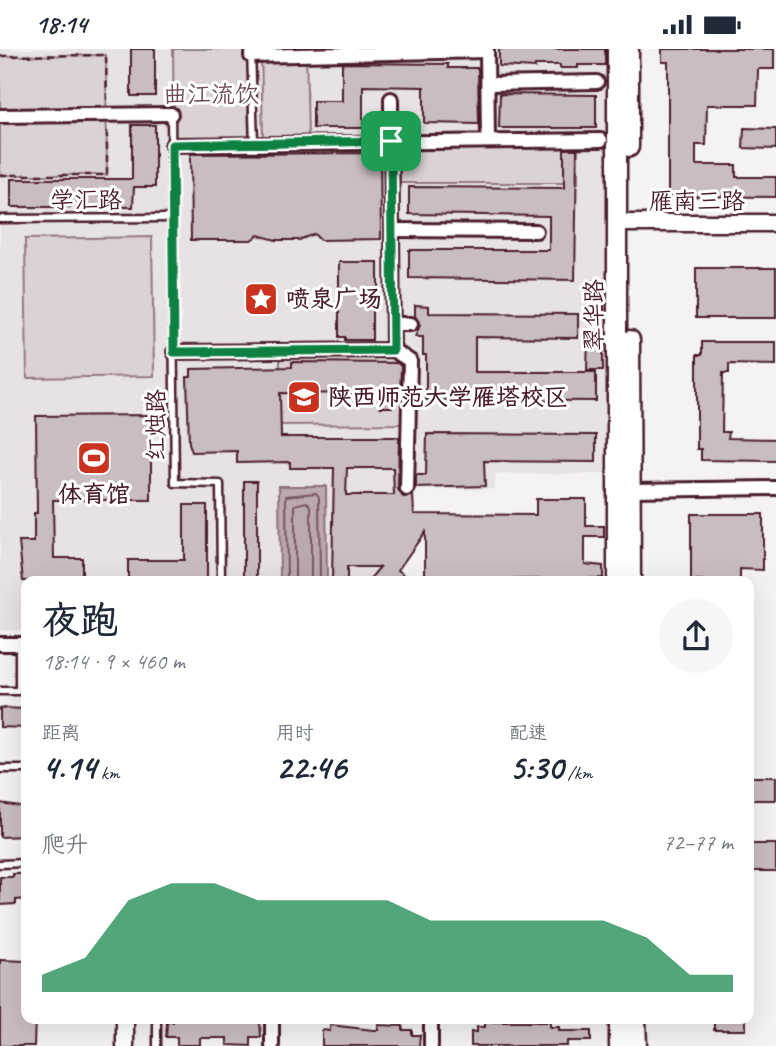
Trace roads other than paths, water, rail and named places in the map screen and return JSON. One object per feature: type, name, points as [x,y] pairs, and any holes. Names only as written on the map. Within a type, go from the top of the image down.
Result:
[{"type":"main road","name":"翠华路","points":[[617,49],[632,490],[631,576]]},
{"type":"main road","name":"翠华路","points":[[617,576],[629,49]]},
{"type":"main road","points":[[619,1024],[619,1046]]},
{"type":"main road","points":[[636,1024],[637,1046]]},
{"type":"street","points":[[251,53],[487,50],[488,141]]},
{"type":"street","points":[[488,84],[597,82]]},
{"type":"street","points":[[391,99],[393,350]]},
{"type":"street","points":[[0,117],[171,114]]},
{"type":"street","points":[[172,145],[601,140]]},
{"type":"street","name":"雁南三路","points":[[624,224],[776,223]]},
{"type":"street","points":[[393,230],[536,231]]},
{"type":"street","points":[[393,324],[411,324]]},
{"type":"street","points":[[174,352],[393,350],[410,361],[407,489]]},
{"type":"street","points":[[632,490],[776,488]]},
{"type":"street","points":[[0,644],[21,644]]},
{"type":"street","points":[[125,1024],[125,1046]]},
{"type":"street","points":[[272,1024],[272,1046]]},
{"type":"street","points":[[431,1024],[431,1046]]},
{"type":"lane","points":[[251,53],[254,144]]},
{"type":"lane","name":"红烛路","points":[[171,114],[176,483],[220,484],[220,576]]},
{"type":"lane","name":"学汇路","points":[[0,219],[172,218]]},
{"type":"lane","points":[[0,691],[19,691],[21,668]]},
{"type":"lane","points":[[0,769],[21,769]]},
{"type":"lane","points":[[0,863],[21,863]]},
{"type":"lane","points":[[157,1024],[157,1046]]},
{"type":"water","points":[[279,486],[326,486],[327,576],[280,576]]},
{"type":"place","name":"喷泉广场","points":[[261,299]]},
{"type":"place","name":"陕西师范大学雁塔校区","points":[[304,397]]},
{"type":"place","name":"体育馆","points":[[94,458]]},
{"type":"park label","name":"曲江流饮","points":[[211,94]]}]
